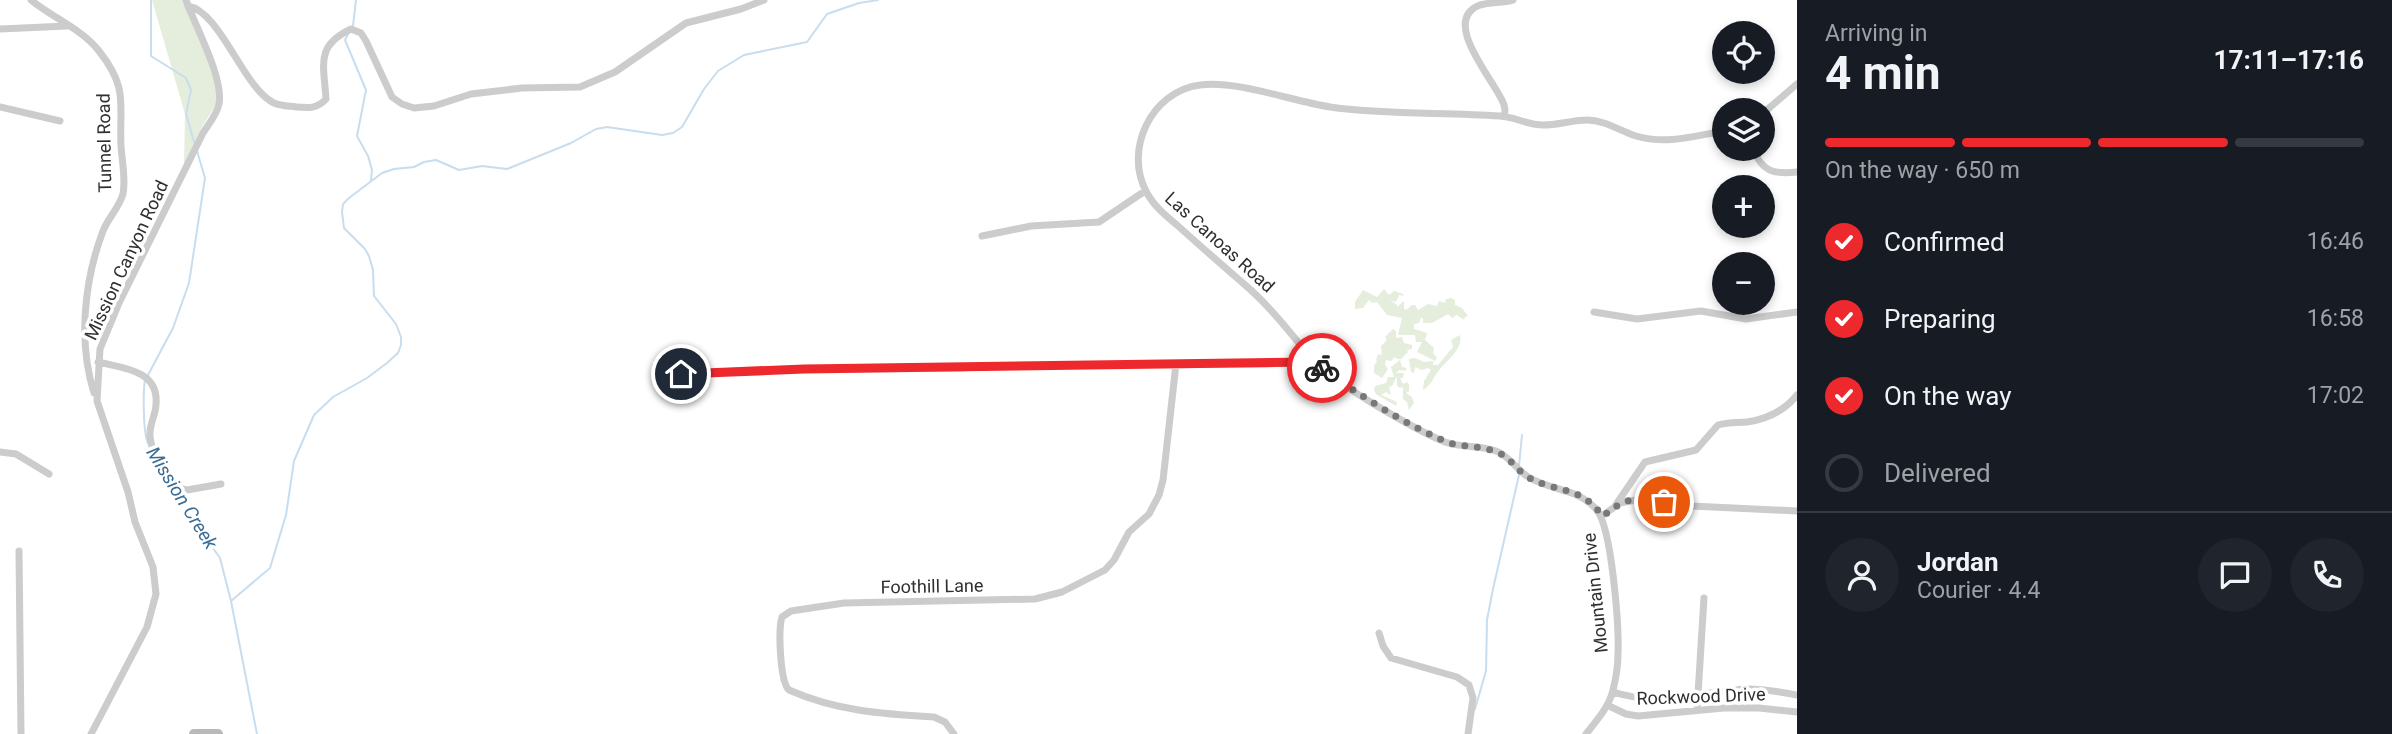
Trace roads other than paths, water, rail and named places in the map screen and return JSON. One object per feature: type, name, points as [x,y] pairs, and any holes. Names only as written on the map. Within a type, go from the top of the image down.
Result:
[{"type":"main road","points":[[194,734],[218,734]]},
{"type":"street","name":"Tunnel Road","points":[[32,0],[83,34],[98,49],[118,82],[122,97],[124,188],[120,202],[104,227],[97,247],[86,299],[87,363],[97,401]]},
{"type":"street","points":[[187,3],[204,14],[255,86],[263,96],[276,104],[315,107],[326,99],[323,78],[327,46],[351,29],[357,30],[366,41],[392,97],[414,108],[434,106],[471,94],[522,88],[580,87],[615,72],[686,23],[741,9],[764,0]]},
{"type":"street","points":[[1504,116],[1501,99],[1473,53],[1466,24],[1477,7],[1513,0]]},
{"type":"street","name":"Mission Canyon Road","points":[[91,734],[147,627],[156,594],[153,567],[135,522],[128,492],[97,401],[98,362],[104,335],[119,303],[219,107],[220,94],[208,52],[187,3]]},
{"type":"street","points":[[0,29],[68,26]]},
{"type":"street","points":[[1775,103],[1797,84]]},
{"type":"street","name":"Las Canoas Road","points":[[1602,516],[1581,496],[1527,477],[1500,453],[1454,444],[1416,427],[1314,362],[1271,310],[1158,208],[1145,191],[1139,170],[1140,142],[1145,126],[1170,97],[1198,85],[1233,86],[1310,103],[1347,108],[1504,116],[1540,125],[1595,121],[1636,136],[1665,141],[1712,133]]},
{"type":"street","points":[[0,107],[60,121]]},
{"type":"street","points":[[1759,161],[1765,169],[1784,173],[1797,172]]},
{"type":"street","points":[[982,236],[1031,226],[1093,224],[1106,219],[1145,191]]},
{"type":"street","points":[[1594,312],[1637,319],[1701,311],[1746,319],[1797,312]]},
{"type":"street","points":[[98,362],[137,371],[151,382],[157,403],[151,424],[153,449],[178,488],[187,490],[221,484]]},
{"type":"street","points":[[681,374],[759,370],[1314,362]]},
{"type":"street","name":"Foothill Lane","points":[[954,734],[945,722],[936,717],[861,712],[830,705],[789,690],[782,674],[782,617],[791,611],[844,603],[1035,599],[1062,592],[1095,577],[1109,566],[1129,532],[1149,513],[1159,495],[1177,364]]},
{"type":"street","points":[[1615,506],[1645,462],[1696,450],[1718,425],[1769,416],[1786,408],[1797,395]]},
{"type":"street","points":[[0,452],[16,454],[49,474]]},
{"type":"street","name":"Mountain Drive","points":[[1586,734],[1608,705],[1618,666],[1617,625],[1602,516],[1615,506],[1641,499],[1685,505],[1797,511]]},
{"type":"street","points":[[19,551],[21,734]]},
{"type":"street","points":[[1697,709],[1704,598]]},
{"type":"street","points":[[1379,633],[1382,646],[1391,658],[1457,677],[1469,685],[1473,698],[1468,734]]},
{"type":"street","name":"Rockwood Drive","points":[[1613,692],[1648,700],[1755,689],[1797,695]]},
{"type":"street","name":"Rockwood Drive","points":[[1608,705],[1626,714],[1638,716],[1697,709],[1750,707],[1797,712]]},
{"type":"waterway","name":"Mission Creek","points":[[151,0],[151,56],[186,78],[191,90],[186,114],[194,142]]},
{"type":"waterway","points":[[353,26],[356,0]]},
{"type":"waterway","points":[[231,601],[270,568],[286,515],[294,461],[314,415],[333,397],[387,363],[398,353],[401,345],[396,324],[374,296],[373,270],[369,256],[344,228],[343,204],[349,198],[382,173],[414,167],[424,162],[436,160],[459,170],[482,166],[507,169],[571,143],[596,129],[607,127],[662,135],[673,133],[682,127],[718,71],[744,55],[807,42],[827,14],[859,3],[878,0]]},
{"type":"waterway","points":[[348,34],[345,40],[366,90],[357,136],[368,156],[372,170],[371,180]]},
{"type":"waterway","name":"Mission Creek","points":[[148,375],[173,328],[189,283],[205,178],[197,151]]},
{"type":"waterway","name":"Mission Creek","points":[[145,380],[144,422],[148,443]]},
{"type":"waterway","points":[[1519,466],[1522,435]]},
{"type":"waterway","points":[[1475,709],[1486,671],[1487,620],[1519,475]]},
{"type":"waterway","name":"Mission Creek","points":[[175,490],[220,558],[257,734]]}]
